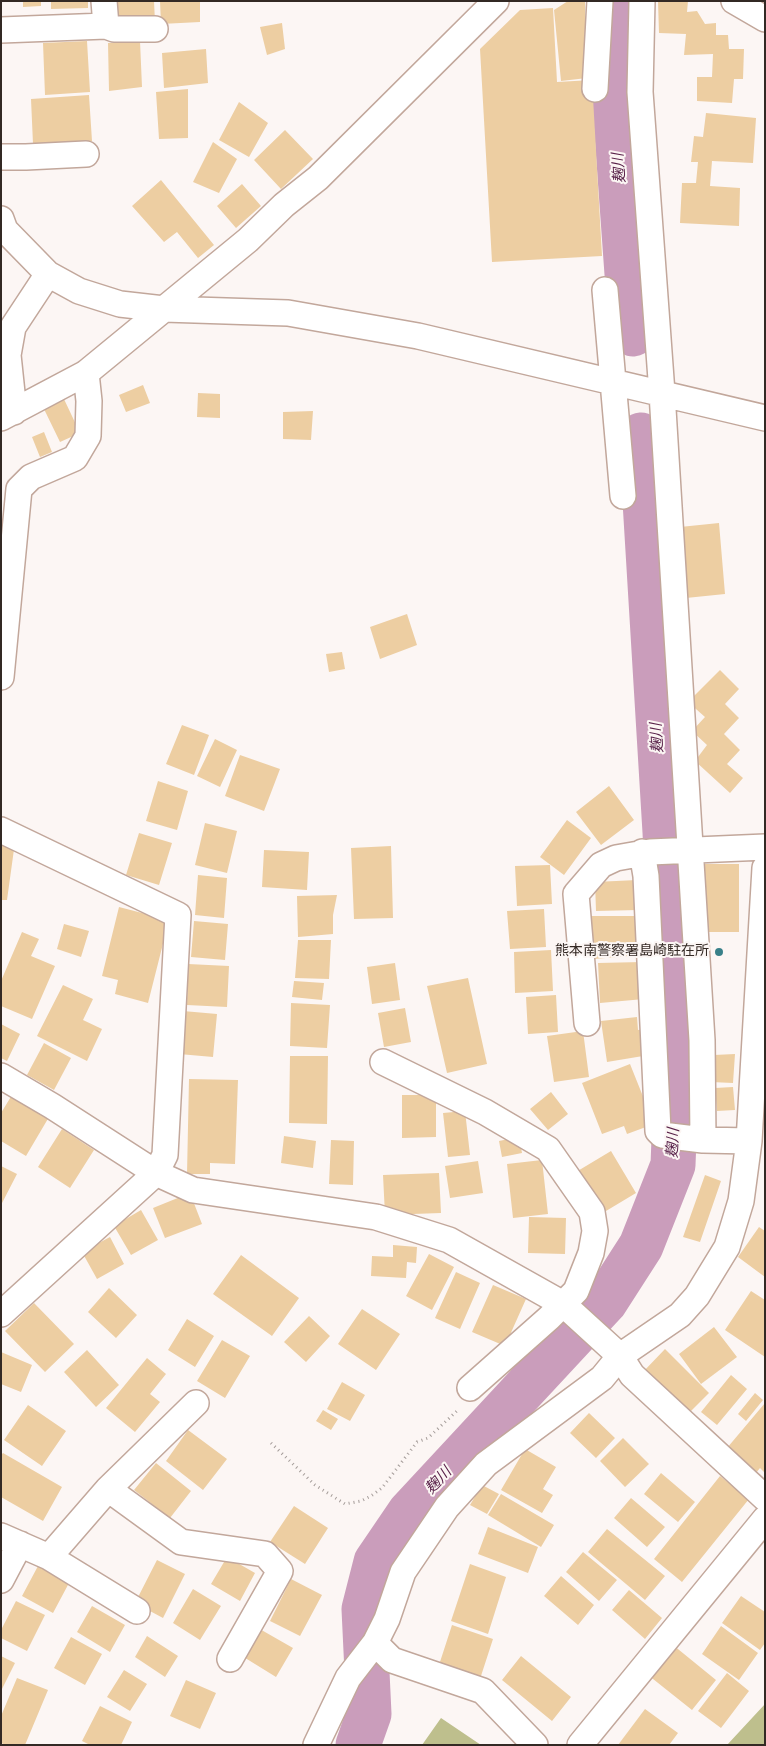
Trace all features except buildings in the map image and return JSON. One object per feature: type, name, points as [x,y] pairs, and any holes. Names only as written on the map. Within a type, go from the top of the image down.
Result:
[{"type":"street","points":[[104,1],[106,26]]},
{"type":"street","points":[[48,274],[7,320],[8,415],[86,373],[248,240],[284,205],[318,178],[496,1]]},
{"type":"street","points":[[595,89],[600,1]]},
{"type":"street","points":[[642,1],[640,92],[662,393],[686,850],[702,1040],[697,1139]]},
{"type":"street","points":[[734,1],[765,19]]},
{"type":"street","points":[[1,30],[106,26],[114,29],[155,29]]},
{"type":"street","points":[[1,157],[26,158],[86,154]]},
{"type":"street","points":[[1,220],[5,230],[48,274],[79,291],[120,304],[164,309],[288,313],[418,336],[765,418]]},
{"type":"street","points":[[605,290],[623,496]]},
{"type":"street","points":[[1,677],[19,489],[31,477],[75,458],[88,436],[89,401],[86,373]]},
{"type":"street","points":[[1,830],[178,915],[165,1155],[156,1173],[1,1314]]},
{"type":"street","points":[[587,1023],[576,894],[601,865],[616,858],[646,852],[765,848]]},
{"type":"street","points":[[646,852],[658,1131],[662,1135],[697,1139],[749,1141]]},
{"type":"street","points":[[316,1745],[348,1678],[375,1643],[387,1619],[403,1572],[454,1499],[486,1464],[602,1378],[620,1356],[680,1315],[697,1296],[727,1247],[741,1201],[749,1141],[765,868]]},
{"type":"street","points":[[383,1062],[485,1112],[548,1149],[592,1212],[595,1232],[591,1253],[576,1291],[567,1307],[549,1318],[470,1388]]},
{"type":"street","points":[[1,1076],[52,1106],[156,1173],[192,1190],[376,1216],[449,1240],[567,1307],[620,1356],[632,1375],[765,1498]]},
{"type":"street","points":[[49,1557],[108,1489],[196,1403]]},
{"type":"street","points":[[108,1489],[180,1542],[265,1554],[280,1571],[230,1659]]},
{"type":"street","points":[[580,1745],[765,1519]]},
{"type":"street","points":[[1,1580],[11,1540],[49,1557],[137,1611]]},
{"type":"street","points":[[375,1643],[392,1660],[483,1691],[535,1745]]},
{"type":"path","points":[[271,1444],[315,1485],[334,1498],[345,1504],[361,1501],[382,1488],[417,1442],[428,1438],[473,1398],[470,1388]]},
{"type":"green space","points":[[765,1704],[765,1745],[727,1745]]},
{"type":"green space","points":[[441,1718],[481,1745],[422,1745]]},
{"type":"waterway","name":"麹川","points":[[619,1],[614,92],[633,334]]},
{"type":"waterway","name":"麹川","points":[[358,1745],[369,1714],[364,1609],[376,1562],[410,1512],[605,1302],[641,1246],[673,1165],[676,1086],[665,832],[641,435]]},
{"type":"place","name":"熊本南警察署島崎駐在所","points":[[719,952]]}]
